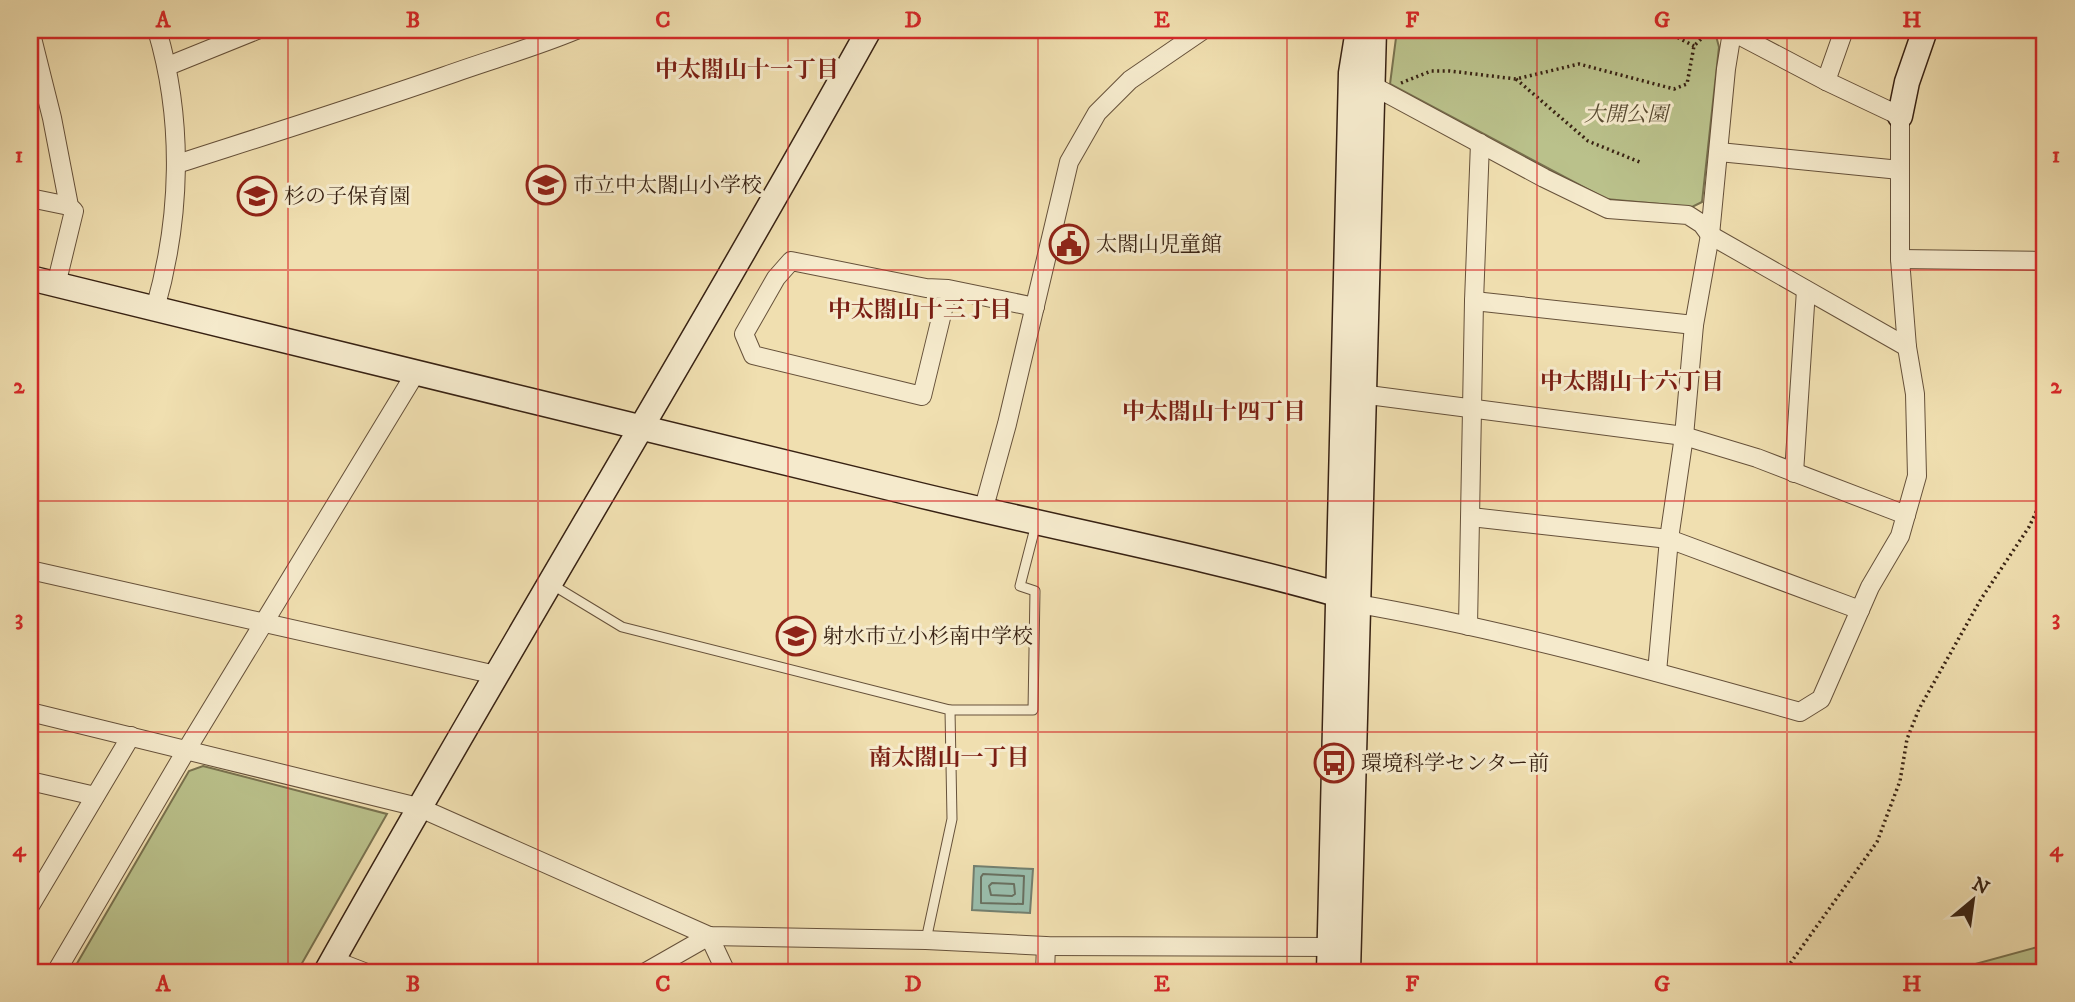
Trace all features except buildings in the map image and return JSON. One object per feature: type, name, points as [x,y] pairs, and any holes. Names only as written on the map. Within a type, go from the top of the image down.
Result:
[{"type":"street","points":[[30,30],[52,118],[69,206]]},
{"type":"street","points":[[155,309],[172,237],[177,164],[168,66],[157,30]]},
{"type":"street","points":[[168,66],[257,30]]},
{"type":"street","points":[[177,164],[356,108],[576,30]]},
{"type":"street","points":[[364,972],[329,966],[418,807],[762,222],[869,30]]},
{"type":"street","points":[[984,511],[1069,162],[1097,113],[1130,80],[1203,30]]},
{"type":"street","points":[[1358,30],[1369,84]]},
{"type":"street","points":[[1348,972],[1349,599],[1353,393],[1374,30]]},
{"type":"street","points":[[1826,81],[1844,30]]},
{"type":"street","points":[[30,278],[984,511],[1278,578],[1349,599],[1657,672],[1800,712],[1821,699],[1870,587],[1900,536],[1917,476],[1915,394],[1906,347],[1900,259],[1900,116],[1907,82],[1925,30]]},
{"type":"street","points":[[1657,672],[1669,539],[1684,436],[1693,325],[1710,235],[1730,31],[1900,116]]},
{"type":"street","points":[[1369,84],[1608,209],[1688,215],[1702,224],[1710,235],[1906,347]]},
{"type":"street","points":[[1468,626],[1480,143]]},
{"type":"street","points":[[1719,152],[1900,170]]},
{"type":"street","points":[[30,198],[69,206],[74,211],[56,285]]},
{"type":"street","points":[[1900,259],[2045,261]]},
{"type":"street","points":[[948,289],[922,396],[753,355],[744,334],[776,278],[791,261],[926,288],[948,289],[1035,307]]},
{"type":"street","points":[[1794,473],[1806,290]]},
{"type":"street","points":[[1474,301],[1693,325]]},
{"type":"street","points":[[56,972],[263,622],[415,374]]},
{"type":"street","points":[[1353,393],[1684,436],[1757,458],[1906,515]]},
{"type":"street","points":[[1471,517],[1669,539],[1860,610]]},
{"type":"street","points":[[30,570],[496,675]]},
{"type":"street","points":[[1329,972],[1349,599]]},
{"type":"street","points":[[30,712],[418,807],[709,936],[926,940],[1046,946],[1330,947]]},
{"type":"street","points":[[30,906],[35,888],[131,736]]},
{"type":"street","points":[[30,781],[95,796]]},
{"type":"street","points":[[646,972],[709,936]]},
{"type":"street","points":[[709,936],[726,972]]},
{"type":"street","points":[[1045,972],[1046,946]]},
{"type":"lane","points":[[549,584],[622,627],[950,710],[1033,710],[1035,591],[1020,586],[1036,523]]},
{"type":"lane","points":[[926,940],[952,819],[950,710]]},
{"type":"path","points":[[1663,30],[1694,46]]},
{"type":"path","points":[[1369,84],[1399,83],[1431,71],[1516,79],[1579,64],[1674,89],[1687,83],[1694,46],[1710,30]]},
{"type":"path","points":[[1516,79],[1588,141],[1643,163]]},
{"type":"path","points":[[1784,972],[1877,842],[1900,781],[1908,739],[1919,709],[1981,599],[2029,527],[2045,493]]},
{"type":"green space","name":"大開公園","points":[[1397,30],[1715,32],[1719,47],[1702,202],[1692,207],[1606,199],[1390,84]]},
{"type":"green space","points":[[203,766],[387,814],[297,972],[72,972],[189,771]]},
{"type":"green space","points":[[2045,945],[2045,972],[1946,972]]},
{"type":"water","points":[[974,866],[1033,869],[1030,913],[972,910]]},
{"type":"place","name":"市立中太閤山小学校","points":[[546,185]]},
{"type":"place","name":"杉の子保育園","points":[[257,196]]},
{"type":"place","name":"太閤山児童館","points":[[1069,244]]},
{"type":"place","name":"射水市立小杉南中学校","points":[[796,636]]},
{"type":"place","name":"環境科学センター前","points":[[1334,763]]},
{"type":"district","name":"中太閤山十一丁目","points":[[747,69]]},
{"type":"district","name":"中太閤山十三丁目","points":[[920,309]]},
{"type":"district","name":"中太閤山十六丁目","points":[[1632,381]]},
{"type":"district","name":"中太閤山十四丁目","points":[[1214,411]]},
{"type":"district","name":"南太閤山一丁目","points":[[949,757]]}]
